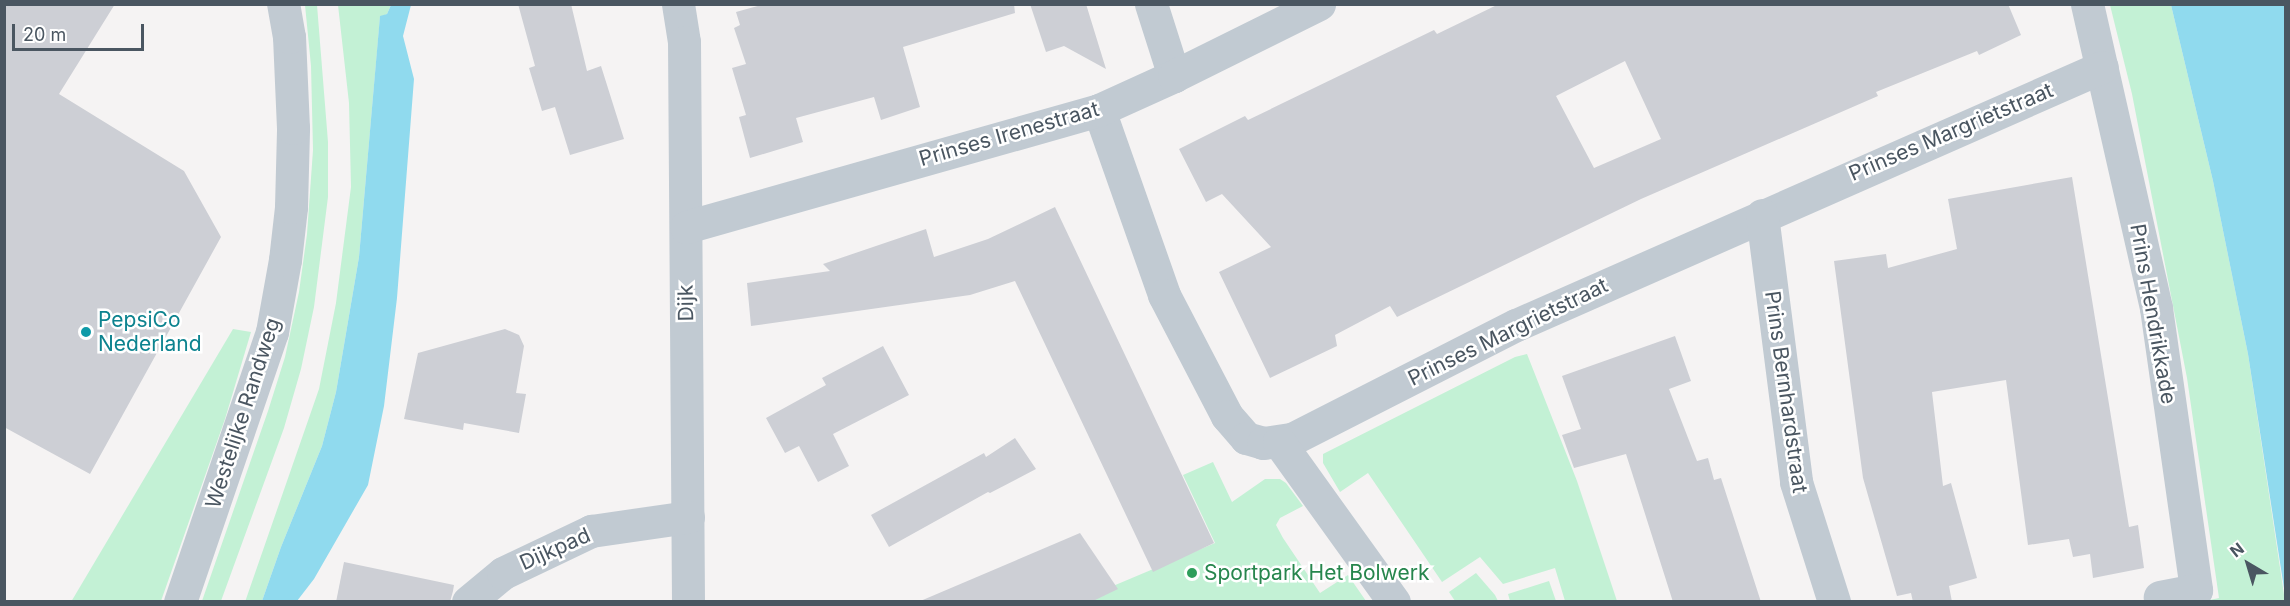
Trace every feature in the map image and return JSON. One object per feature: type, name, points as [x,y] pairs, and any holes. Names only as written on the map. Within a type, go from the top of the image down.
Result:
[{"type":"street","name":"Westelijke Randweg","points":[[180,602],[272,332],[285,260],[291,207],[293,128],[289,37],[283,4]]},
{"type":"street","name":"Dijk","points":[[678,4],[684,42],[688,602]]},
{"type":"street","points":[[1151,4],[1174,76]]},
{"type":"street","name":"Prinses Irenestraat","points":[[686,226],[1099,110],[1174,76],[1319,4]]},
{"type":"street","name":"Prins Hendrikkade","points":[[2087,4],[2156,308],[2196,590],[2160,597]]},
{"type":"street","name":"Prinses Margrietstraat","points":[[1099,110],[1164,295],[1219,402],[1235,428],[1246,438],[1263,443],[1292,439],[1516,325],[2102,67]]},
{"type":"street","name":"Prins Bernhardstraat","points":[[1762,215],[1796,482],[1834,602]]},
{"type":"street","points":[[1279,442],[1395,602]]},
{"type":"street","name":"Dijkpad","points":[[468,602],[503,573],[591,531],[688,517]]},
{"type":"green space","points":[[305,5],[317,5],[328,142],[328,197],[314,307],[301,369],[284,428],[221,601],[202,601],[285,357],[299,292],[307,234],[313,150],[311,66]]},
{"type":"green space","points":[[338,5],[391,5],[387,14],[380,17],[359,257],[336,392],[322,446],[262,601],[245,602],[319,389],[336,303],[351,187],[349,103]]},
{"type":"green space","points":[[2110,5],[2171,5],[2213,181],[2248,354],[2285,601],[2205,601],[2219,598],[2187,378],[2132,94]]},
{"type":"green space","points":[[233,329],[251,332],[225,419],[161,601],[71,602]]},
{"type":"green space","points":[[1527,354],[1577,481],[1617,601],[1565,601],[1555,568],[1503,584],[1480,557],[1442,582],[1368,473],[1340,492],[1323,463],[1323,454],[1515,357]]},
{"type":"green space","points":[[1213,462],[1232,502],[1265,479],[1280,479],[1286,483],[1303,506],[1280,518],[1276,525],[1320,593],[1348,575],[1366,601],[1075,602],[1215,543],[1183,475]]},
{"type":"green space","points":[[1476,573],[1498,601],[1455,601],[1449,592]]},
{"type":"green space","points":[[1549,581],[1556,601],[1510,601],[1508,594]]},
{"type":"water","points":[[391,5],[411,5],[403,36],[414,79],[397,298],[384,406],[368,485],[314,579],[297,601],[262,601],[322,446],[336,392],[359,257],[380,16],[387,14]]},
{"type":"water","points":[[2171,5],[2285,5],[2285,595],[2248,354],[2213,181]]},
{"type":"building","name":"PepsiCo Nederland","points":[[4,4],[115,4],[59,94],[184,171],[221,237],[90,474],[4,427]]},
{"type":"building","points":[[518,4],[571,4],[587,71],[601,66],[624,139],[570,155],[555,107],[542,111],[529,68],[535,66]]},
{"type":"building","points":[[765,4],[1014,4],[1015,13],[903,47],[920,107],[881,120],[874,97],[796,118],[803,142],[750,158],[739,117],[746,115],[732,68],[746,64],[734,28],[740,25],[736,12]]},
{"type":"building","points":[[1030,4],[1086,4],[1106,69],[1064,46],[1046,52]]},
{"type":"building","points":[[1499,4],[2008,4],[2021,35],[1979,55],[1977,51],[1876,92],[1878,96],[1641,199],[1397,317],[1390,306],[1335,335],[1337,346],[1270,378],[1219,272],[1271,247],[1222,194],[1206,202],[1179,149],[1245,116],[1248,120],[1434,30],[1437,34]],"holes":[[[1625,61],[1661,139],[1594,168],[1556,96]]]},
{"type":"building","points":[[2072,177],[2129,527],[2138,525],[2144,568],[2093,578],[2090,554],[2073,557],[2069,539],[2028,545],[2006,380],[1932,392],[1943,486],[1951,483],[1977,578],[1949,586],[1952,602],[1913,602],[1911,593],[1897,596],[1863,478],[1834,261],[1886,254],[1888,268],[1957,249],[1948,199]]},
{"type":"building","points":[[1055,207],[1214,543],[1153,572],[1015,281],[970,295],[751,326],[747,283],[830,271],[823,264],[926,229],[934,257],[988,239]]},
{"type":"building","points":[[505,329],[519,335],[524,346],[516,393],[526,394],[519,433],[464,423],[463,430],[404,419],[418,353]]},
{"type":"building","points":[[1675,336],[1691,381],[1669,389],[1697,461],[1708,458],[1714,480],[1721,478],[1761,602],[1673,602],[1626,454],[1574,468],[1562,435],[1581,429],[1562,376]]},
{"type":"building","points":[[883,346],[909,395],[833,434],[849,466],[818,482],[799,446],[785,453],[766,418],[826,385],[822,378]]},
{"type":"building","points":[[1015,438],[1036,469],[988,492],[889,547],[871,515],[984,453],[986,457]]},
{"type":"building","points":[[1080,533],[1118,589],[1091,602],[918,602]]},
{"type":"building","points":[[344,562],[454,585],[450,602],[336,602]]},
{"type":"place","name":"PepsiCo Nederland","points":[[86,332]]},
{"type":"place","name":"Sportpark Het Bolwerk","points":[[1192,573]]}]
